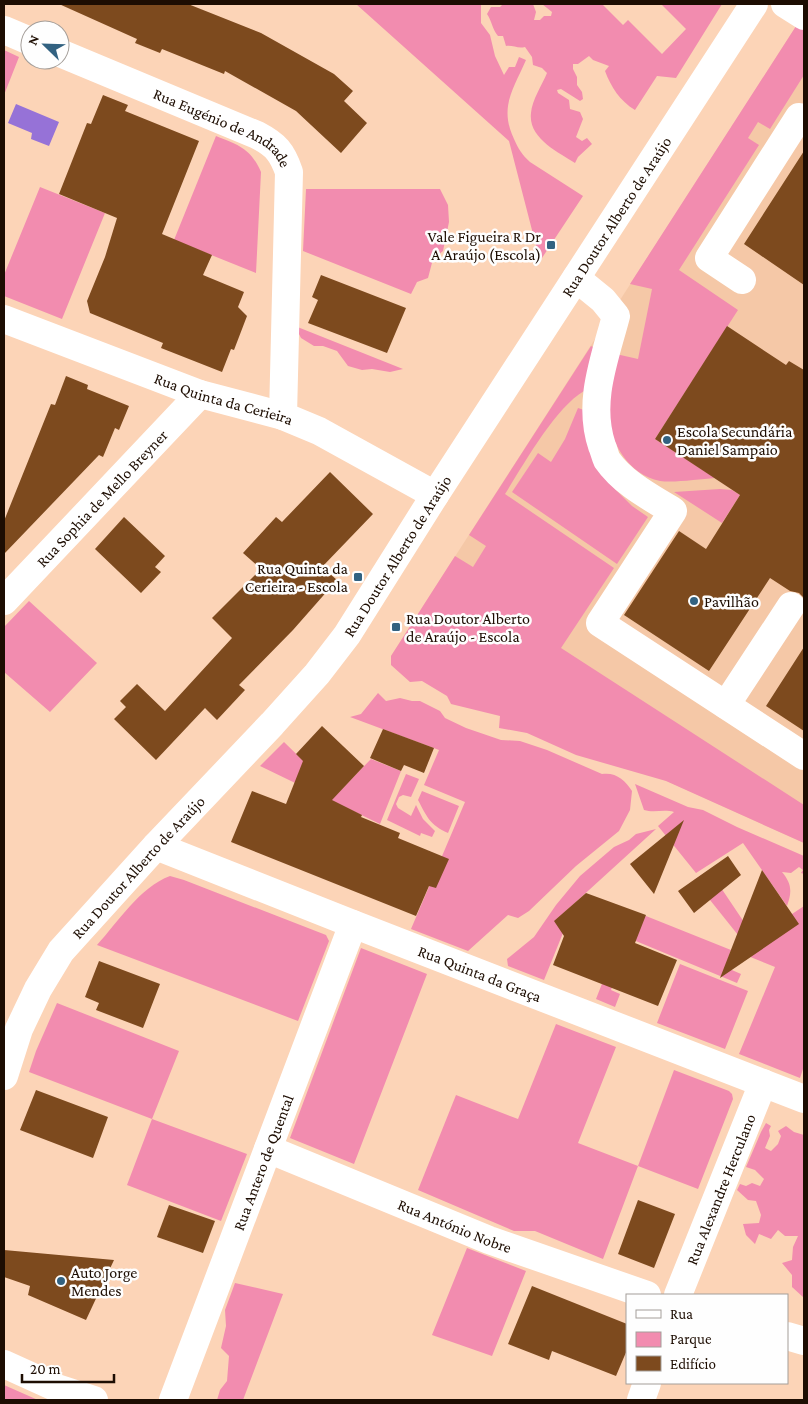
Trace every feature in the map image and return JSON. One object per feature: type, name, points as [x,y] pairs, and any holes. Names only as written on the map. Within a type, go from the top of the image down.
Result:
[{"type":"street","name":"Rua Doutor Alberto de Araújo","points":[[4,1076],[19,1029],[38,989],[61,951],[156,846],[272,724],[317,674],[347,635],[435,495],[754,4]]},
{"type":"street","points":[[785,4],[804,16]]},
{"type":"street","points":[[4,30],[20,37]]},
{"type":"street","name":"Rua Eugénio de Andrade","points":[[70,57],[257,135],[273,144],[284,157],[289,172],[283,416]]},
{"type":"street","points":[[742,280],[709,258],[799,117],[804,121]]},
{"type":"street","points":[[576,278],[603,300],[616,316],[598,380],[595,413],[606,459],[621,476],[639,490],[673,511],[600,622],[804,756]]},
{"type":"street","name":"Rua Quinta da Cerieira","points":[[4,319],[200,394],[283,416],[319,431],[435,495]]},
{"type":"street","name":"Rua Sophia de Mello Breyner","points":[[4,601],[200,394]]},
{"type":"street","points":[[726,705],[791,606]]},
{"type":"street","name":"Rua Quinta da Graça","points":[[156,846],[804,1099]]},
{"type":"street","name":"Rua Antero de Quental","points":[[173,1400],[353,924]]},
{"type":"street","name":"Rua Alexandre Herculano","points":[[678,1294],[762,1083]]},
{"type":"street","name":"Rua António Nobre","points":[[268,1149],[489,1240],[644,1294]]},
{"type":"street","points":[[788,1336],[804,1341]]},
{"type":"street","points":[[4,1364],[57,1388],[94,1400]]},
{"type":"street","points":[[640,1400],[647,1384]]},
{"type":"shaded area","name":"Escola Secundária Daniel Sampaio","points":[[804,14],[804,843],[391,656]]},
{"type":"shaded area","points":[[16,104],[59,122],[49,146],[31,139],[32,133],[8,123]]},
{"type":"green space","points":[[356,4],[481,4],[481,23],[490,35],[495,56],[504,75],[509,67],[515,67],[519,57],[526,60],[509,99],[508,117],[514,139],[520,151],[530,162],[583,196],[540,261],[509,141]]},
{"type":"green space","points":[[503,4],[533,4],[536,12],[534,20],[540,20],[544,16],[551,16],[552,12],[542,4],[602,4],[623,25],[628,20],[662,54],[686,29],[661,4],[722,4],[676,78],[657,76],[635,110],[620,98],[610,83],[605,71],[609,66],[593,60],[589,56],[578,64],[573,64],[577,85],[582,92],[583,99],[580,101],[561,89],[557,90],[558,93],[569,100],[570,109],[580,112],[583,119],[576,137],[582,141],[587,138],[592,144],[578,157],[575,163],[553,149],[534,130],[531,122],[532,108],[547,73],[542,68],[533,65],[532,57],[525,47],[506,46],[503,36],[498,36],[496,33],[487,14],[491,7],[500,7]]},
{"type":"green space","points":[[798,23],[804,29],[804,75],[770,129],[758,122],[748,138],[759,145],[679,270],[738,310],[655,439],[715,478],[660,481],[649,478],[639,472],[623,456],[612,435],[609,423],[609,391],[616,354],[638,359],[652,289],[630,284]]},
{"type":"green space","points":[[4,50],[19,57],[4,95]]},
{"type":"green space","points":[[216,136],[231,142],[248,153],[261,172],[256,273],[174,240]]},
{"type":"green space","points":[[40,187],[105,213],[62,319],[4,296],[4,275]]},
{"type":"green space","points":[[306,189],[440,189],[448,205],[449,222],[443,251],[433,259],[428,278],[417,282],[411,294],[303,251]]},
{"type":"green space","points":[[295,326],[403,369],[390,372],[372,369],[362,370],[348,366],[337,351],[323,346],[314,346],[301,338]]},
{"type":"green space","points":[[591,346],[595,348],[584,391],[573,399],[551,423],[505,494],[614,568],[561,648],[804,805],[804,843],[666,781],[576,755],[527,733],[499,728],[500,716],[451,704],[447,696],[422,681],[410,682],[391,665],[391,656],[455,556],[473,567],[486,546],[469,535]]},
{"type":"green space","points":[[578,408],[584,410],[608,482],[632,506],[648,517],[617,564],[512,492],[538,453],[551,462],[565,439]]},
{"type":"green space","points":[[732,490],[740,495],[722,523],[674,492]]},
{"type":"green space","points":[[29,601],[97,663],[50,712],[4,672],[4,627]]},
{"type":"green space","points":[[378,693],[386,701],[400,698],[420,701],[440,711],[445,718],[466,728],[501,740],[520,741],[547,750],[602,774],[612,774],[623,780],[632,791],[630,810],[619,831],[576,866],[529,911],[518,918],[508,915],[468,951],[411,929],[465,802],[424,785],[439,750],[350,717],[361,714]]},
{"type":"green space","points":[[284,742],[337,794],[371,759],[401,771],[380,824],[260,766]]},
{"type":"green space","points":[[406,774],[419,779],[411,797],[403,795],[399,797],[396,804],[398,808],[411,816],[416,805],[423,819],[435,831],[432,837],[421,833],[420,836],[387,820]]},
{"type":"green space","points":[[635,784],[688,807],[703,810],[804,856],[804,874],[801,873],[803,870],[799,867],[791,873],[782,872],[788,880],[790,888],[787,906],[743,843],[696,873],[658,826],[674,812],[644,810]]},
{"type":"green space","points":[[422,791],[459,806],[448,833],[433,824],[427,816],[418,800]]},
{"type":"green space","points":[[656,829],[555,921],[565,928],[544,980],[508,966],[507,959],[534,937],[556,905],[580,876],[614,847],[629,840],[636,834]]},
{"type":"green space","points":[[709,870],[750,931],[783,920],[804,906],[804,1066],[800,1078],[739,1054],[775,967],[743,954],[746,945],[694,880]]},
{"type":"green space","points":[[170,876],[326,935],[329,941],[298,1021],[97,945],[139,897],[159,881]]},
{"type":"green space","points":[[646,916],[731,950],[725,967],[741,974],[737,983],[631,939],[611,990],[620,994],[615,1007],[596,999],[623,930]]},
{"type":"green space","points":[[361,948],[427,974],[354,1164],[290,1138]]},
{"type":"green space","points":[[680,964],[748,991],[725,1049],[657,1023]]},
{"type":"green space","points":[[57,1003],[179,1051],[152,1119],[29,1072]]},
{"type":"green space","points":[[556,1024],[616,1047],[578,1143],[638,1166],[603,1259],[535,1231],[514,1231],[418,1190],[456,1095],[518,1119]]},
{"type":"green space","points":[[674,1070],[729,1091],[732,1094],[733,1099],[698,1189],[638,1166]]},
{"type":"green space","points":[[152,1119],[247,1154],[221,1221],[127,1185]]},
{"type":"green space","points":[[766,1123],[771,1126],[769,1130],[770,1136],[765,1148],[771,1151],[778,1144],[781,1136],[778,1131],[786,1126],[794,1132],[804,1135],[803,1297],[792,1287],[792,1275],[782,1263],[792,1260],[793,1247],[798,1236],[785,1236],[778,1230],[771,1239],[759,1234],[755,1244],[746,1235],[743,1224],[759,1223],[761,1215],[756,1201],[748,1200],[737,1190],[740,1184],[746,1186],[752,1183],[760,1186],[764,1179],[755,1170],[746,1167]]},
{"type":"green space","points":[[467,1248],[526,1271],[492,1356],[432,1335]]},
{"type":"green space","points":[[235,1283],[283,1294],[243,1400],[217,1400],[220,1390],[227,1381],[229,1356],[221,1348],[226,1326],[225,1310]]},
{"type":"green space","points":[[4,1385],[38,1400],[4,1400]]},
{"type":"building","points":[[59,4],[188,4],[261,33],[334,74],[353,91],[344,101],[367,123],[341,153],[296,111],[225,71],[224,74],[162,49],[160,53],[135,43],[137,39]]},
{"type":"building","points":[[103,95],[128,105],[125,111],[199,141],[162,234],[212,255],[203,275],[244,292],[238,307],[247,316],[234,350],[231,349],[222,372],[161,348],[163,343],[90,313],[87,301],[105,257],[117,218],[59,194],[87,123],[91,124]]},
{"type":"building","points":[[804,151],[804,285],[744,244]]},
{"type":"building","points":[[321,275],[406,308],[387,353],[308,323],[318,300],[312,297]]},
{"type":"building","points":[[727,326],[786,365],[789,361],[804,370],[804,598],[799,593],[790,591],[770,578],[709,671],[624,615],[679,531],[706,549],[740,495],[655,439]]},
{"type":"building","points":[[66,376],[88,385],[87,389],[129,406],[119,430],[115,428],[103,457],[99,455],[4,554],[4,521],[51,404],[55,405]]},
{"type":"building","points":[[330,472],[373,514],[322,567],[337,580],[293,630],[239,685],[245,690],[217,720],[205,708],[156,760],[114,719],[126,707],[120,701],[137,684],[165,711],[232,638],[212,618],[261,569],[243,553],[276,517],[282,522]]},
{"type":"building","points":[[124,517],[165,556],[155,567],[161,572],[141,593],[95,549]]},
{"type":"building","points":[[804,647],[804,731],[766,706]]},
{"type":"building","points":[[322,726],[364,766],[332,800],[362,815],[361,817],[400,833],[398,838],[449,859],[436,888],[429,886],[416,916],[231,842],[252,791],[286,804],[303,761],[296,754]]},
{"type":"building","points":[[383,729],[434,748],[424,773],[404,765],[401,771],[370,758]]},
{"type":"building","points":[[684,820],[654,894],[630,864]]},
{"type":"building","points":[[728,856],[741,875],[694,913],[678,891]]},
{"type":"building","points":[[762,870],[799,924],[720,978]]},
{"type":"building","points":[[586,893],[646,915],[635,943],[677,960],[658,1006],[553,965],[564,936],[554,921]]},
{"type":"building","points":[[99,961],[160,984],[143,1028],[96,1010],[99,1003],[85,997]]},
{"type":"building","points":[[36,1090],[108,1117],[93,1158],[20,1130]]},
{"type":"building","points":[[638,1200],[675,1214],[654,1268],[618,1254]]},
{"type":"building","points":[[169,1205],[215,1221],[203,1253],[157,1237]]},
{"type":"building","name":"Auto Jorge Mendes","points":[[4,1250],[114,1260],[86,1320],[28,1295],[30,1286],[4,1277]]},
{"type":"building","points":[[532,1286],[626,1324],[626,1352],[616,1376],[552,1351],[549,1360],[508,1344]]},
{"type":"place","name":"Vale Figueira R Dr A Araújo (Escola)","points":[[551,245]]},
{"type":"place","name":"Escola Secundária Daniel Sampaio","points":[[667,440]]},
{"type":"place","name":"Rua Quinta da Cerieira - Escola","points":[[358,577]]},
{"type":"place","name":"Pavilhão","points":[[694,601]]},
{"type":"place","name":"Rua Doutor Alberto de Araújo - Escola","points":[[396,627]]},
{"type":"place","name":"Auto Jorge Mendes","points":[[61,1281]]}]
